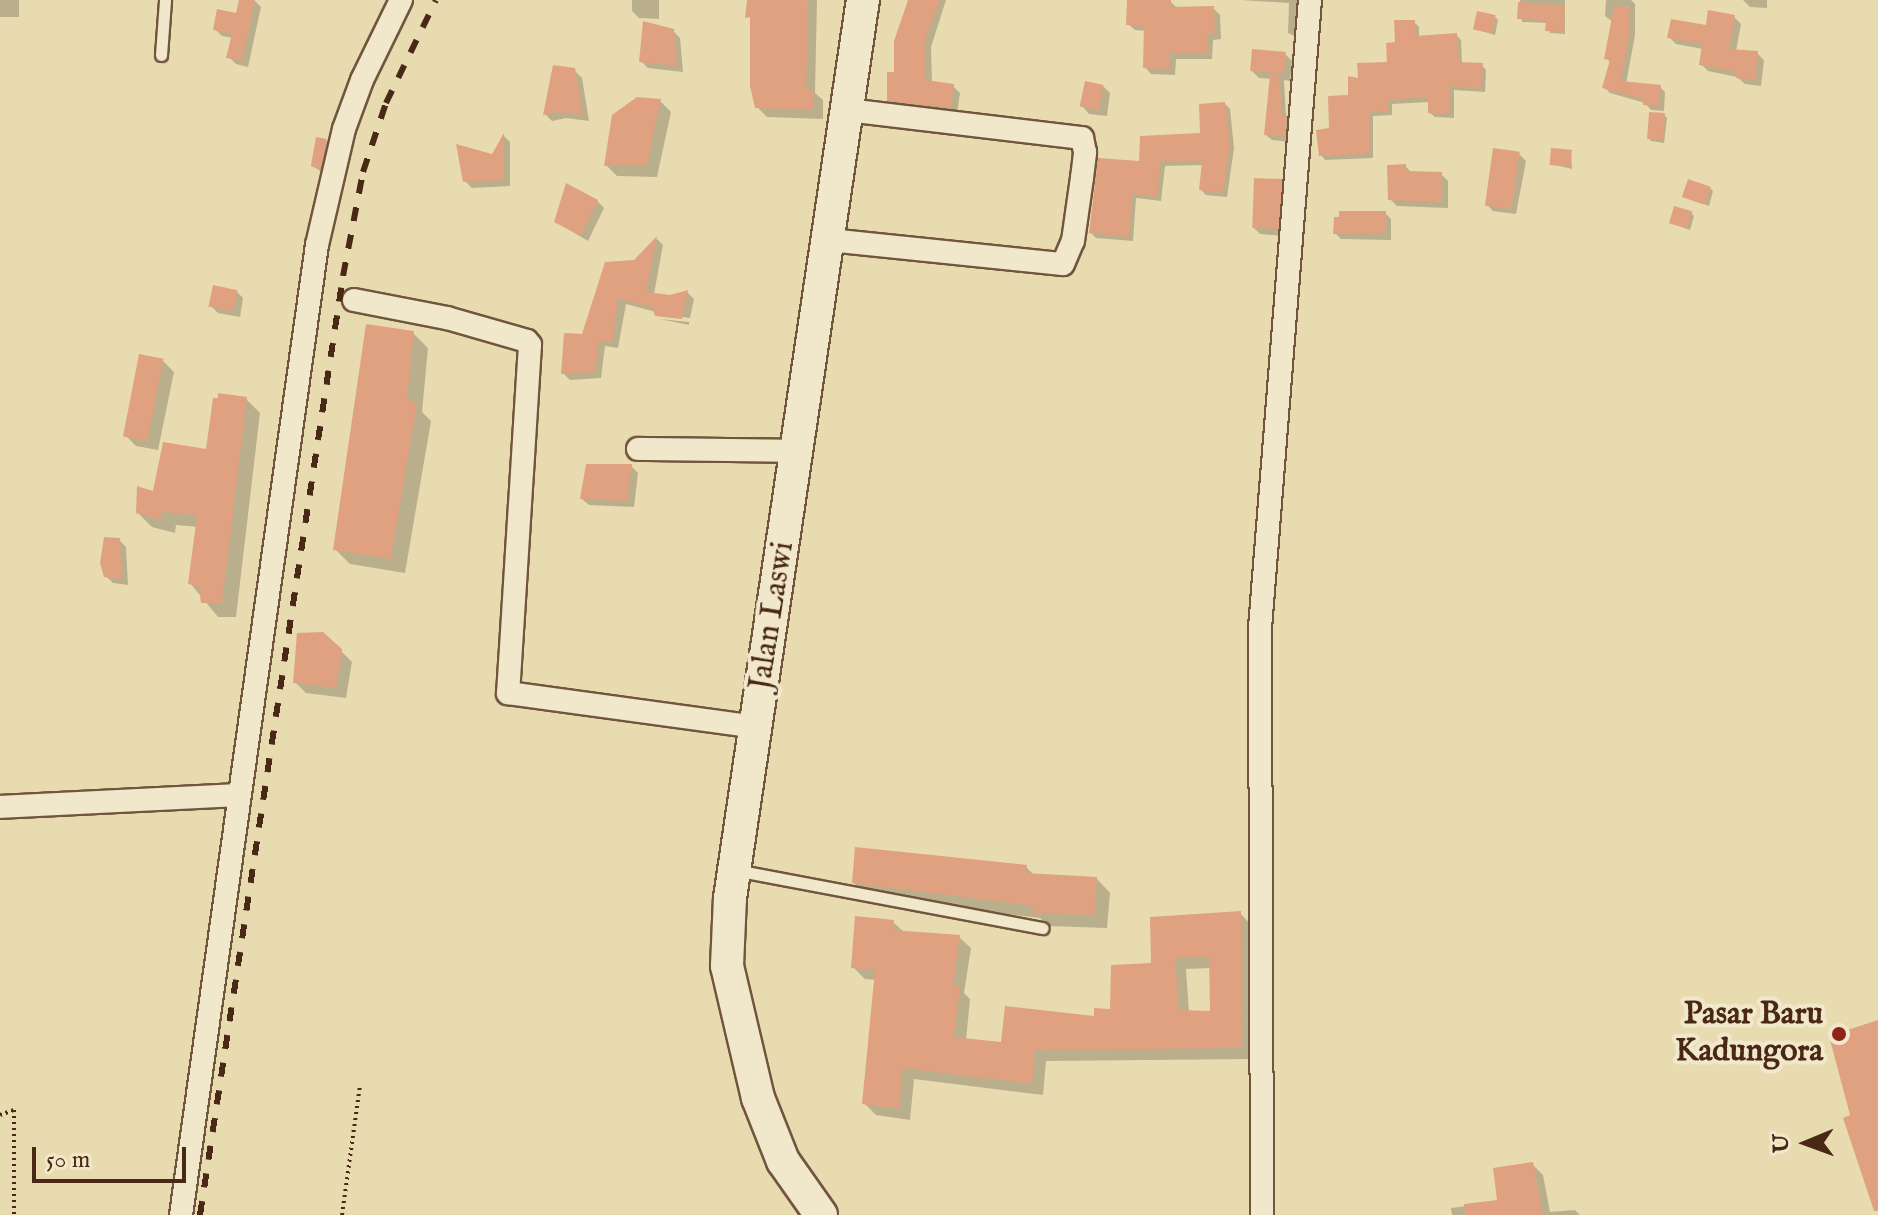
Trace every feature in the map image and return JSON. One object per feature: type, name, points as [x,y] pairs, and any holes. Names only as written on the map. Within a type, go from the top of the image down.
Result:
[{"type":"street","points":[[181,1215],[301,345],[328,188],[362,80],[401,0]]},
{"type":"street","name":"Jalan Laswi","points":[[821,1215],[783,1161],[758,1098],[727,966],[735,870],[863,0]]},
{"type":"street","points":[[1262,1215],[1260,628],[1310,0]]},
{"type":"street","points":[[829,240],[1063,264],[1073,241],[1085,152],[1082,138],[848,110]]},
{"type":"street","points":[[354,300],[447,318],[527,341],[530,345],[508,693],[756,727]]},
{"type":"street","points":[[638,449],[798,451]]},
{"type":"street","points":[[0,807],[238,795]]},
{"type":"lane","points":[[161,55],[165,0]]},
{"type":"lane","points":[[735,870],[1043,928]]},
{"type":"path","points":[[342,1215],[360,1085]]},
{"type":"path","points":[[0,1115],[14,1110],[14,1215]]},
{"type":"building","points":[[239,0],[255,0],[242,61],[226,58],[232,34],[213,30],[217,9],[236,13]]},
{"type":"building","points":[[747,0],[808,0],[806,89],[814,89],[814,110],[755,108],[750,86],[750,17],[745,18]]},
{"type":"building","points":[[908,0],[940,0],[925,39],[926,80],[954,84],[951,108],[887,101],[887,72],[894,72],[894,41]]},
{"type":"building","points":[[1127,0],[1171,0],[1171,7],[1214,6],[1215,34],[1207,34],[1207,54],[1170,54],[1169,69],[1143,68],[1144,25],[1126,25]]},
{"type":"building","points":[[1518,2],[1565,6],[1563,32],[1545,31],[1546,21],[1517,19]]},
{"type":"building","points":[[1614,6],[1630,7],[1630,29],[1621,81],[1661,85],[1659,106],[1643,105],[1643,99],[1602,88],[1610,60],[1604,59]]},
{"type":"building","points":[[1708,10],[1735,15],[1729,49],[1758,51],[1755,80],[1736,78],[1736,72],[1699,65],[1702,44],[1667,38],[1671,19],[1706,25]]},
{"type":"building","points":[[1477,11],[1496,15],[1492,34],[1473,30]]},
{"type":"building","points":[[1394,20],[1415,20],[1415,36],[1457,33],[1459,62],[1483,63],[1481,89],[1450,86],[1450,114],[1428,113],[1428,97],[1388,100],[1389,111],[1369,112],[1369,154],[1319,156],[1316,130],[1329,128],[1328,96],[1348,95],[1348,76],[1358,78],[1357,63],[1387,62],[1386,43],[1395,42]]},
{"type":"building","points":[[643,21],[674,29],[677,66],[639,62]]},
{"type":"building","points":[[1252,49],[1286,52],[1284,74],[1250,71]]},
{"type":"building","points":[[553,65],[575,68],[583,115],[558,112],[543,115]]},
{"type":"building","points":[[1270,75],[1279,75],[1282,115],[1287,115],[1285,137],[1264,135]]},
{"type":"building","points":[[1085,81],[1104,85],[1098,110],[1080,106]]},
{"type":"building","points":[[637,97],[661,99],[647,166],[604,166],[612,115]]},
{"type":"building","points":[[1225,102],[1230,142],[1223,193],[1199,190],[1202,161],[1160,162],[1157,197],[1132,194],[1129,237],[1089,233],[1098,158],[1139,161],[1140,136],[1200,133],[1199,104]]},
{"type":"building","points":[[1649,112],[1665,113],[1663,140],[1647,139]]},
{"type":"building","points":[[504,133],[504,180],[463,182],[456,144],[492,154]]},
{"type":"building","points":[[316,137],[327,139],[322,168],[311,167]]},
{"type":"building","points":[[1493,148],[1520,152],[1512,209],[1485,205]]},
{"type":"building","points":[[1551,148],[1572,150],[1570,167],[1550,165]]},
{"type":"building","points":[[1406,164],[1406,171],[1442,172],[1442,202],[1388,200],[1387,165]]},
{"type":"building","points":[[1254,178],[1282,179],[1280,229],[1252,228]]},
{"type":"building","points":[[1688,179],[1711,187],[1705,205],[1682,197]]},
{"type":"building","points":[[566,183],[598,200],[581,236],[554,222]]},
{"type":"building","points":[[1674,206],[1692,211],[1687,229],[1669,223]]},
{"type":"building","points":[[1339,211],[1386,211],[1386,234],[1333,234],[1334,217],[1339,217]]},
{"type":"building","points":[[657,236],[646,292],[670,295],[688,290],[682,319],[655,316],[652,307],[618,298],[612,342],[599,340],[595,372],[561,374],[564,333],[582,334],[605,262],[634,260]]},
{"type":"building","points":[[213,285],[237,290],[233,312],[208,307]]},
{"type":"building","points":[[366,324],[414,331],[407,398],[417,404],[391,559],[333,550]]},
{"type":"building","points":[[139,354],[164,359],[148,441],[123,436]]},
{"type":"building","points":[[218,393],[247,397],[222,603],[201,603],[199,586],[188,584],[197,515],[162,512],[161,520],[136,513],[137,486],[153,491],[163,442],[206,449],[213,398],[218,398]]},
{"type":"building","points":[[586,464],[632,464],[627,501],[580,499]]},
{"type":"building","points":[[104,537],[120,538],[122,579],[104,577],[100,563]]},
{"type":"building","points":[[323,632],[342,649],[336,688],[293,683],[297,633]]},
{"type":"building","points":[[855,847],[1027,865],[1026,873],[1097,877],[1094,915],[1032,913],[1033,906],[852,883]]},
{"type":"building","points":[[1241,911],[1242,1048],[1035,1050],[1032,1084],[903,1068],[899,1109],[862,1104],[875,970],[851,968],[855,916],[894,920],[893,930],[960,935],[953,985],[960,986],[954,1037],[1001,1042],[1005,1006],[1094,1016],[1094,1008],[1110,1009],[1111,965],[1151,963],[1150,917]],"holes":[[[1209,957],[1210,1011],[1179,1010],[1175,958]]]},
{"type":"building","points":[[1878,1020],[1878,1211],[1874,1211],[1843,1118],[1850,1115],[1829,1036]]},
{"type":"building","points":[[1533,1162],[1543,1215],[1465,1215],[1464,1204],[1497,1200],[1493,1168]]},
{"type":"railway","points":[[200,1215],[343,276],[363,172],[386,103],[436,0]]},
{"type":"place","name":"Pasar Baru Kadungora","points":[[1839,1034]]}]
